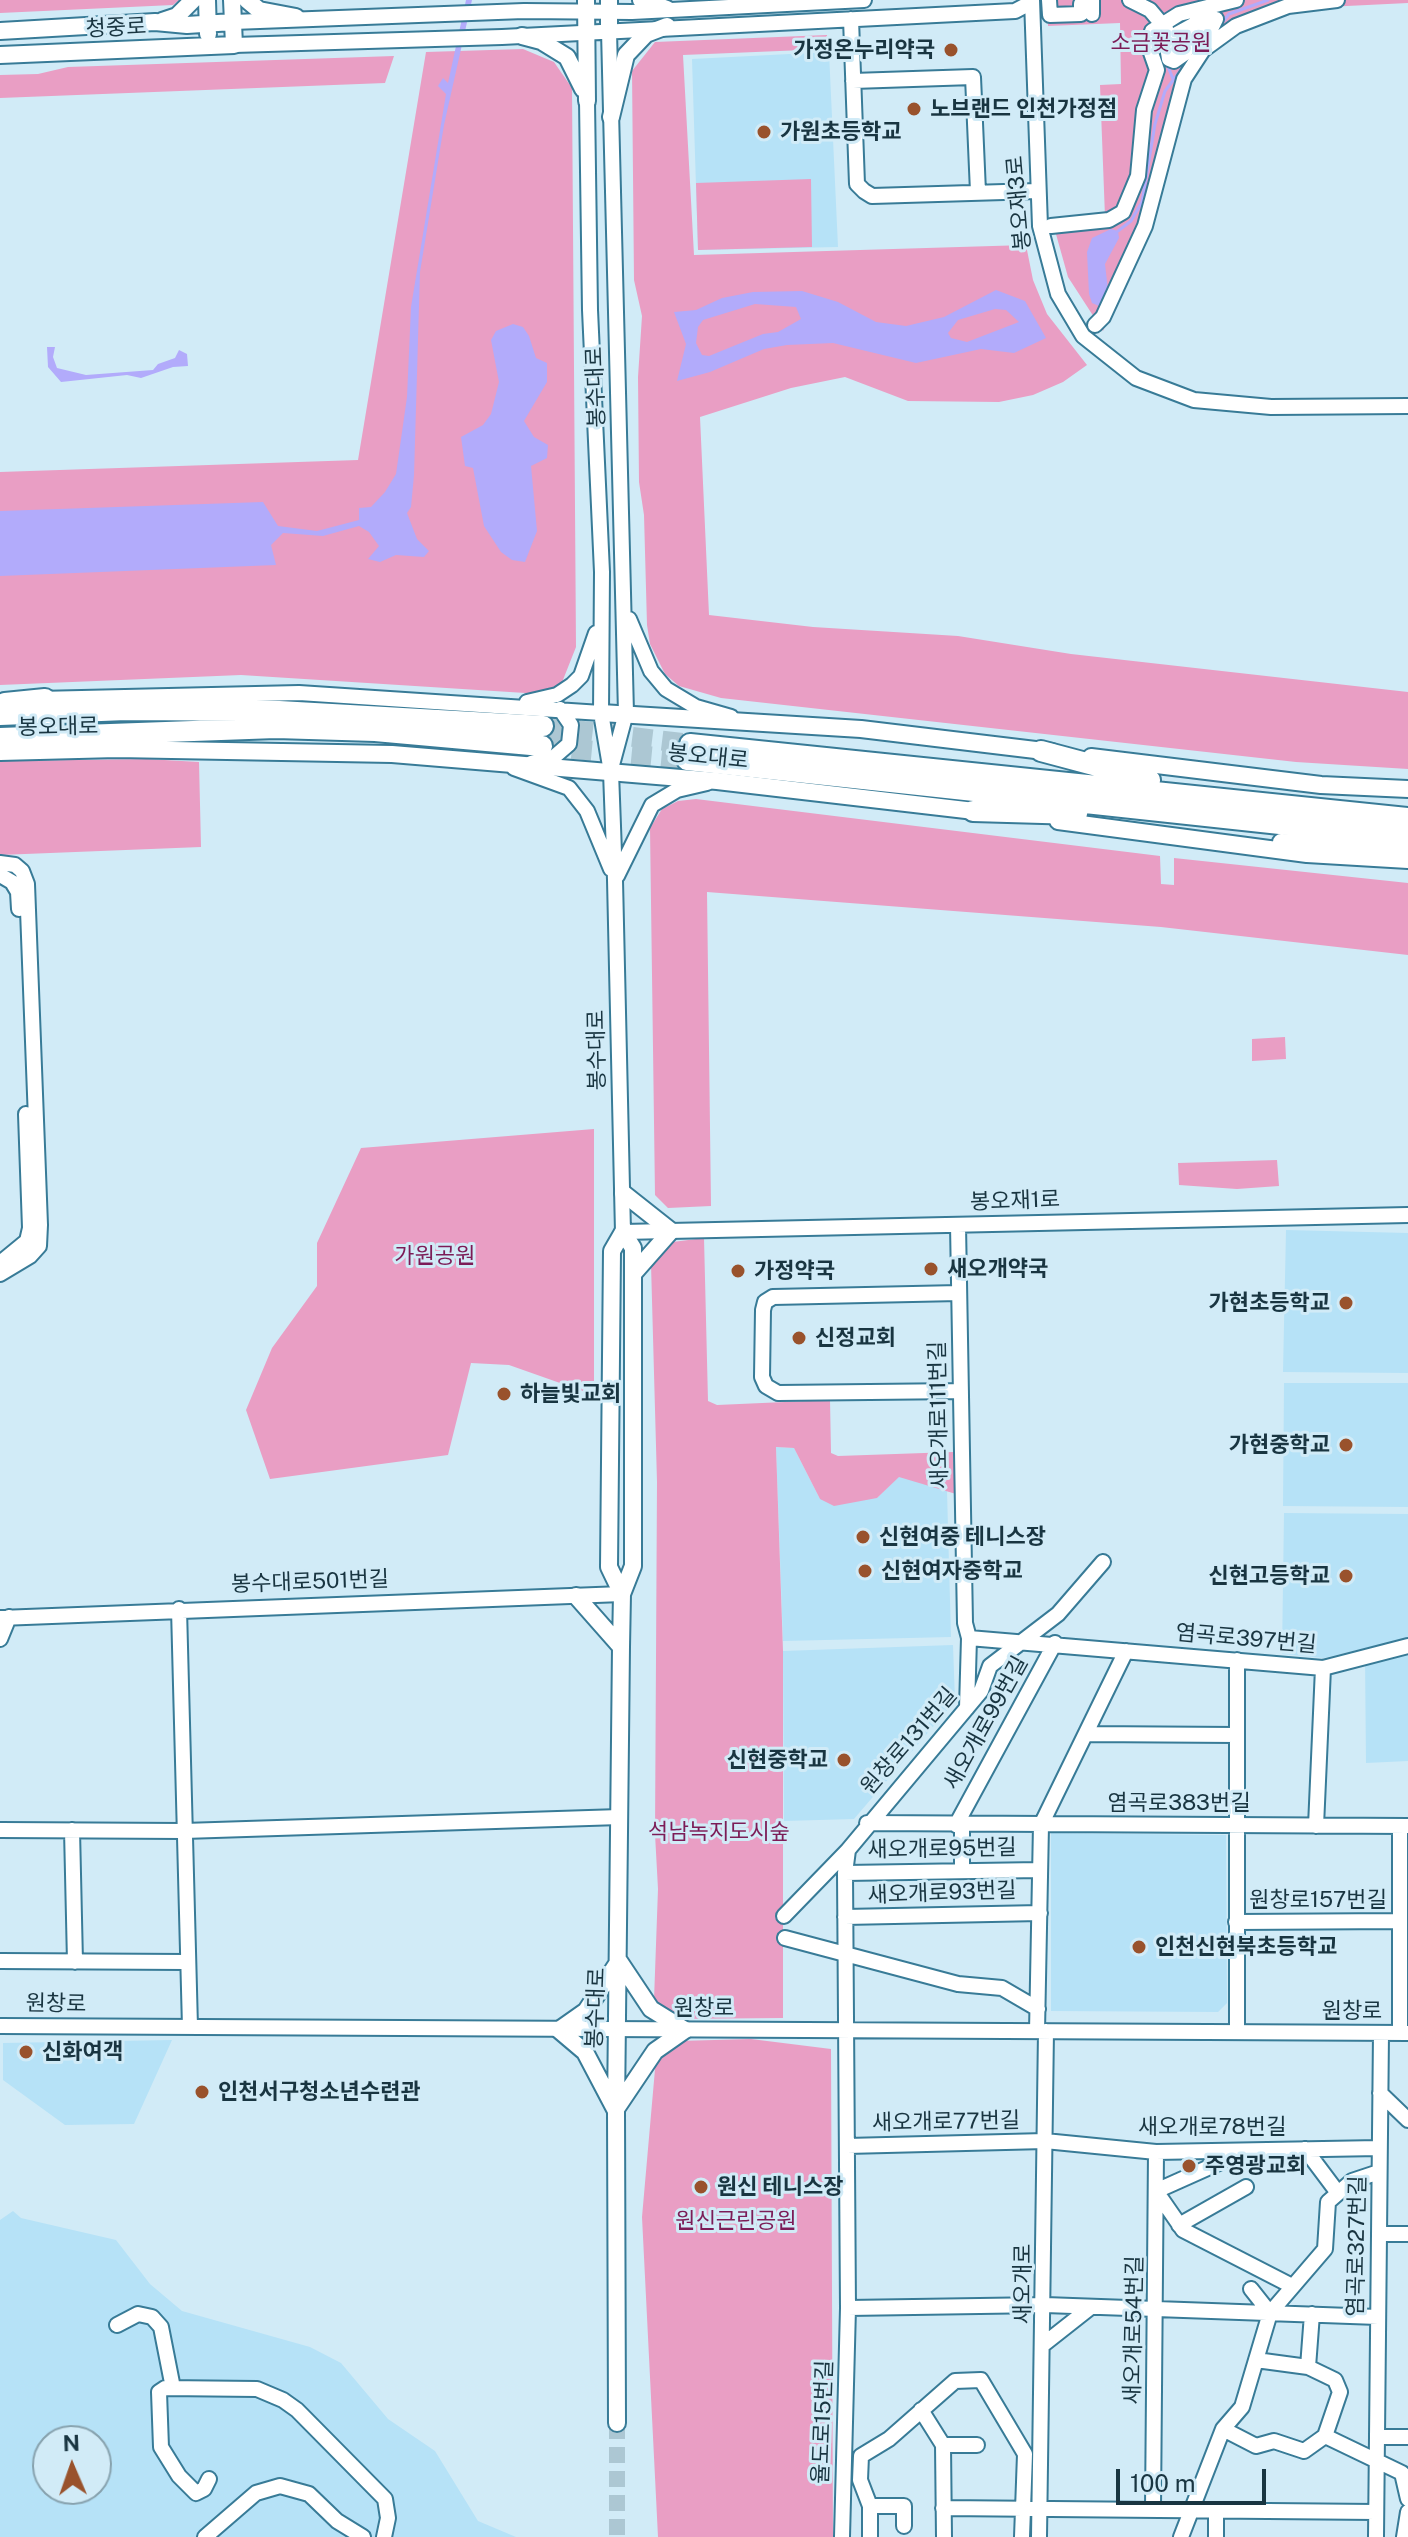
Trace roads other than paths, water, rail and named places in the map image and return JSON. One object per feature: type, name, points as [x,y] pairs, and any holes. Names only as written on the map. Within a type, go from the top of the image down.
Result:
[{"type":"highway","points":[[0,702],[45,699]]},
{"type":"highway","name":"봉오대로","points":[[0,715],[126,710],[279,711],[542,736],[276,728],[0,738]]},
{"type":"highway","points":[[0,751],[51,751]]},
{"type":"highway","points":[[1041,751],[1123,775],[1299,808]]},
{"type":"highway","name":"봉오대로","points":[[1408,818],[688,752],[1317,828],[1408,832]]},
{"type":"highway","points":[[973,811],[1317,828]]},
{"type":"main road","points":[[155,22],[177,16],[193,0]]},
{"type":"main road","points":[[207,0],[208,46]]},
{"type":"main road","points":[[232,0],[234,45]]},
{"type":"main road","points":[[247,0],[259,10],[296,17]]},
{"type":"main road","points":[[641,0],[667,9]]},
{"type":"main road","name":"봉수대로","points":[[609,5],[609,31]]},
{"type":"main road","name":"봉수대로","points":[[586,6],[587,101]]},
{"type":"main road","name":"청중로","points":[[0,31],[155,22],[233,22]]},
{"type":"main road","points":[[611,117],[626,55],[646,34],[667,26]]},
{"type":"main road","points":[[522,36],[541,41],[567,57],[587,101]]},
{"type":"main road","name":"청중로","points":[[0,55],[234,45]]},
{"type":"main road","name":"봉오대로","points":[[601,713],[861,729],[1321,785],[1408,789]]},
{"type":"main road","name":"봉오대로","points":[[51,751],[334,752],[527,764],[717,781],[1231,842],[1307,854],[1408,860]]},
{"type":"main road","points":[[1231,842],[1408,845]]},
{"type":"main road","points":[[623,1193],[671,1231],[633,1274]]},
{"type":"main road","name":"봉수대로","points":[[617,2423],[616,2110],[621,1647],[622,1594],[633,1566],[633,1248],[623,1232],[612,1251],[609,1567],[622,1594]]},
{"type":"main road","points":[[576,1596],[621,1647]]},
{"type":"main road","points":[[619,1961],[651,2009],[685,2030],[655,2051],[616,2110],[585,2052],[559,2030],[586,2011],[619,1961]]},
{"type":"street","name":"청중로","points":[[233,22],[609,5],[667,9],[864,0]]},
{"type":"street","points":[[1048,10],[1081,14],[1081,4],[1090,4],[1092,14],[1092,0]]},
{"type":"street","points":[[1130,0],[1150,10],[1172,35]]},
{"type":"street","points":[[1051,226],[1109,220],[1123,212],[1132,197],[1144,110],[1157,70],[1150,40],[1152,31],[1160,24],[1193,11],[1236,0]]},
{"type":"street","points":[[1193,11],[1166,40],[1169,59],[1174,61],[1236,26],[1288,6],[1337,0]]},
{"type":"street","points":[[234,45],[502,37],[667,26],[1015,11],[1030,1]]},
{"type":"street","name":"봉오재3로","points":[[1030,1],[1037,191],[1044,250],[1058,294],[1083,336],[1136,378],[1176,395],[1214,404],[1314,408],[1408,406]]},
{"type":"street","points":[[1095,325],[1103,317],[1145,226],[1184,79],[1196,47],[1216,19],[1193,11]]},
{"type":"street","points":[[851,19],[857,184],[864,191],[872,196],[1037,191]]},
{"type":"street","name":"봉수대로","points":[[609,31],[626,713],[611,772]]},
{"type":"street","points":[[853,81],[973,77],[978,192]]},
{"type":"street","name":"봉수대로","points":[[587,101],[601,713],[611,772],[623,1232]]},
{"type":"street","points":[[1139,161],[1158,146],[1173,112]]},
{"type":"street","points":[[624,608],[651,671],[666,689],[696,707],[746,722]]},
{"type":"street","points":[[502,706],[539,700],[572,685],[581,676],[591,651],[601,609]]},
{"type":"street","name":"봉오대로","points":[[45,699],[299,693],[601,713]]},
{"type":"street","points":[[527,764],[554,757],[569,744],[571,725],[560,709]]},
{"type":"street","points":[[494,762],[552,779],[569,788],[587,811],[615,880]]},
{"type":"street","points":[[615,880],[652,805],[677,790],[717,781]]},
{"type":"street","points":[[0,863],[15,865],[22,871],[27,884],[40,1225],[39,1246],[30,1256],[0,1274]]},
{"type":"street","points":[[0,875],[12,882],[18,892],[30,1228],[27,1241],[0,1263]]},
{"type":"street","name":"봉오재1로","points":[[623,1232],[1270,1215],[1408,1215]]},
{"type":"street","name":"새오개로111번길","points":[[958,1225],[965,1623],[969,1638],[967,1708]]},
{"type":"street","points":[[959,1293],[773,1297],[765,1302],[763,1310],[762,1377],[766,1386],[778,1393],[961,1391]]},
{"type":"street","name":"원창로131번길","points":[[784,1916],[848,1850],[867,1823],[967,1708],[981,1691],[990,1666],[1058,1614],[1103,1562]]},
{"type":"street","name":"봉수대로501번길","points":[[4,1617],[622,1594]]},
{"type":"street","points":[[179,1609],[190,2027]]},
{"type":"street","points":[[0,1639],[4,1617]]},
{"type":"street","points":[[969,1638],[1126,1651]]},
{"type":"street","name":"새오개로99번길","points":[[959,1825],[1055,1643]]},
{"type":"street","name":"염곡로397번길","points":[[1126,1651],[1323,1668],[1408,1646]]},
{"type":"street","name":"새오개로","points":[[1039,2537],[1045,2305],[1045,2141],[1042,2031],[1038,2009],[1041,1825],[1126,1651]]},
{"type":"street","name":"원창로157번길","points":[[1237,1660],[1234,1825],[1237,2032]]},
{"type":"street","points":[[1316,1826],[1323,1668]]},
{"type":"street","points":[[1086,1734],[1236,1735]]},
{"type":"street","points":[[0,1830],[184,1831],[620,1817]]},
{"type":"street","name":"새오개로99번길","points":[[867,1823],[1041,1825]]},
{"type":"street","points":[[959,1825],[962,1871]]},
{"type":"street","name":"염곡로383번길","points":[[1041,1825],[1404,1826]]},
{"type":"street","points":[[1404,1826],[1400,1921],[1404,2033]]},
{"type":"street","points":[[72,1830],[75,1962]]},
{"type":"street","name":"원창로131번길","points":[[846,2030],[845,1873],[848,1850]]},
{"type":"street","name":"새오개로95번길","points":[[845,1873],[1040,1870]]},
{"type":"street","name":"새오개로93번길","points":[[845,1917],[1040,1913]]},
{"type":"street","name":"원창로157번길","points":[[1236,1922],[1400,1921]]},
{"type":"street","points":[[785,1938],[958,1984],[1002,1988],[1038,2009]]},
{"type":"street","points":[[0,1959],[187,1962]]},
{"type":"street","name":"원창로","points":[[0,2026],[1404,2033]]},
{"type":"street","name":"율도로15번길","points":[[842,2537],[848,2308],[846,2030]]},
{"type":"street","name":"염곡로327번길","points":[[1376,2537],[1381,2033]]},
{"type":"street","points":[[1380,2093],[1408,2120]]},
{"type":"street","name":"새오개로77번길","points":[[847,2146],[1045,2141]]},
{"type":"street","name":"새오개로78번길","points":[[1045,2141],[1156,2152],[1379,2148]]},
{"type":"street","points":[[1305,2149],[1338,2193]]},
{"type":"street","points":[[1248,2150],[1156,2191],[1183,2230],[1292,2286]]},
{"type":"street","name":"새오개로54번길","points":[[1153,2509],[1156,2152]]},
{"type":"street","points":[[1181,2537],[1223,2429],[1242,2407],[1270,2313],[1325,2249],[1328,2202],[1352,2181],[1379,2172]]},
{"type":"street","points":[[1179,2225],[1246,2187]]},
{"type":"street","points":[[1379,2234],[1408,2234]]},
{"type":"street","points":[[1251,2289],[1270,2313]]},
{"type":"street","points":[[848,2308],[1045,2305],[1378,2317]]},
{"type":"street","points":[[1044,2344],[1091,2307]]},
{"type":"street","points":[[117,2325],[138,2314],[152,2317],[161,2327],[173,2388]]},
{"type":"street","points":[[1308,2367],[1312,2314]]},
{"type":"street","points":[[1223,2429],[1256,2446],[1274,2441],[1304,2451],[1325,2436],[1340,2392],[1335,2380],[1308,2367],[1256,2360]]},
{"type":"street","points":[[870,2537],[870,2506],[860,2480],[861,2456],[889,2439],[955,2381],[981,2380],[1025,2454],[1022,2537]]},
{"type":"street","points":[[209,2479],[204,2489],[196,2493],[179,2476],[161,2447],[159,2392],[173,2388],[257,2389],[297,2410],[385,2499],[388,2518],[384,2537]]},
{"type":"street","points":[[921,2410],[943,2445],[944,2537]]},
{"type":"street","points":[[1325,2436],[1402,2473],[1408,2499]]},
{"type":"street","points":[[1377,2437],[1408,2437]]},
{"type":"street","points":[[943,2445],[977,2445]]},
{"type":"street","points":[[205,2537],[256,2493],[280,2486],[309,2494],[337,2521],[363,2537]]},
{"type":"street","points":[[870,2506],[904,2506],[904,2526]]},
{"type":"street","points":[[943,2508],[1376,2512]]},
{"type":"street","points":[[1216,2510],[1216,2537]]},
{"type":"street","points":[[1404,2537],[1408,2512]]},
{"type":"waterway","points":[[1221,24],[1229,14],[1268,0]]},
{"type":"waterway","points":[[1174,25],[1193,17]]},
{"type":"waterway","points":[[1118,231],[1131,221],[1142,202],[1155,124],[1165,91],[1189,59]]},
{"type":"waterway","points":[[1167,64],[1173,79]]},
{"type":"tunnel","points":[[543,726],[690,744]]},
{"type":"tunnel","points":[[542,746],[687,760]]},
{"type":"tunnel","points":[[617,2423],[617,2537]]},
{"type":"place","name":"가정온누리약국","points":[[951,50]]},
{"type":"place","name":"노브랜드 인천가정점","points":[[914,109]]},
{"type":"place","name":"가원초등학교","points":[[764,132]]},
{"type":"place","name":"새오개약국","points":[[931,1269]]},
{"type":"place","name":"가정약국","points":[[738,1271]]},
{"type":"place","name":"가현초등학교","points":[[1346,1303]]},
{"type":"place","name":"신정교회","points":[[799,1338]]},
{"type":"place","name":"하늘빛교회","points":[[504,1394]]},
{"type":"place","name":"가현중학교","points":[[1346,1445]]},
{"type":"place","name":"신현여중 테니스장","points":[[863,1537]]},
{"type":"place","name":"신현여자중학교","points":[[865,1571]]},
{"type":"place","name":"신현고등학교","points":[[1346,1576]]},
{"type":"place","name":"신현중학교","points":[[844,1760]]},
{"type":"place","name":"인천신현북초등학교","points":[[1139,1947]]},
{"type":"place","name":"신화여객","points":[[26,2052]]},
{"type":"place","name":"인천서구청소년수련관","points":[[202,2092]]},
{"type":"place","name":"주영광교회","points":[[1189,2166]]},
{"type":"place","name":"원신 테니스장","points":[[701,2187]]},
{"type":"park label","name":"소금꽃공원","points":[[1161,43]]},
{"type":"park label","name":"가원공원","points":[[435,1256]]},
{"type":"park label","name":"석남녹지도시숲","points":[[719,1832]]},
{"type":"park label","name":"원신근린공원","points":[[736,2221]]}]
